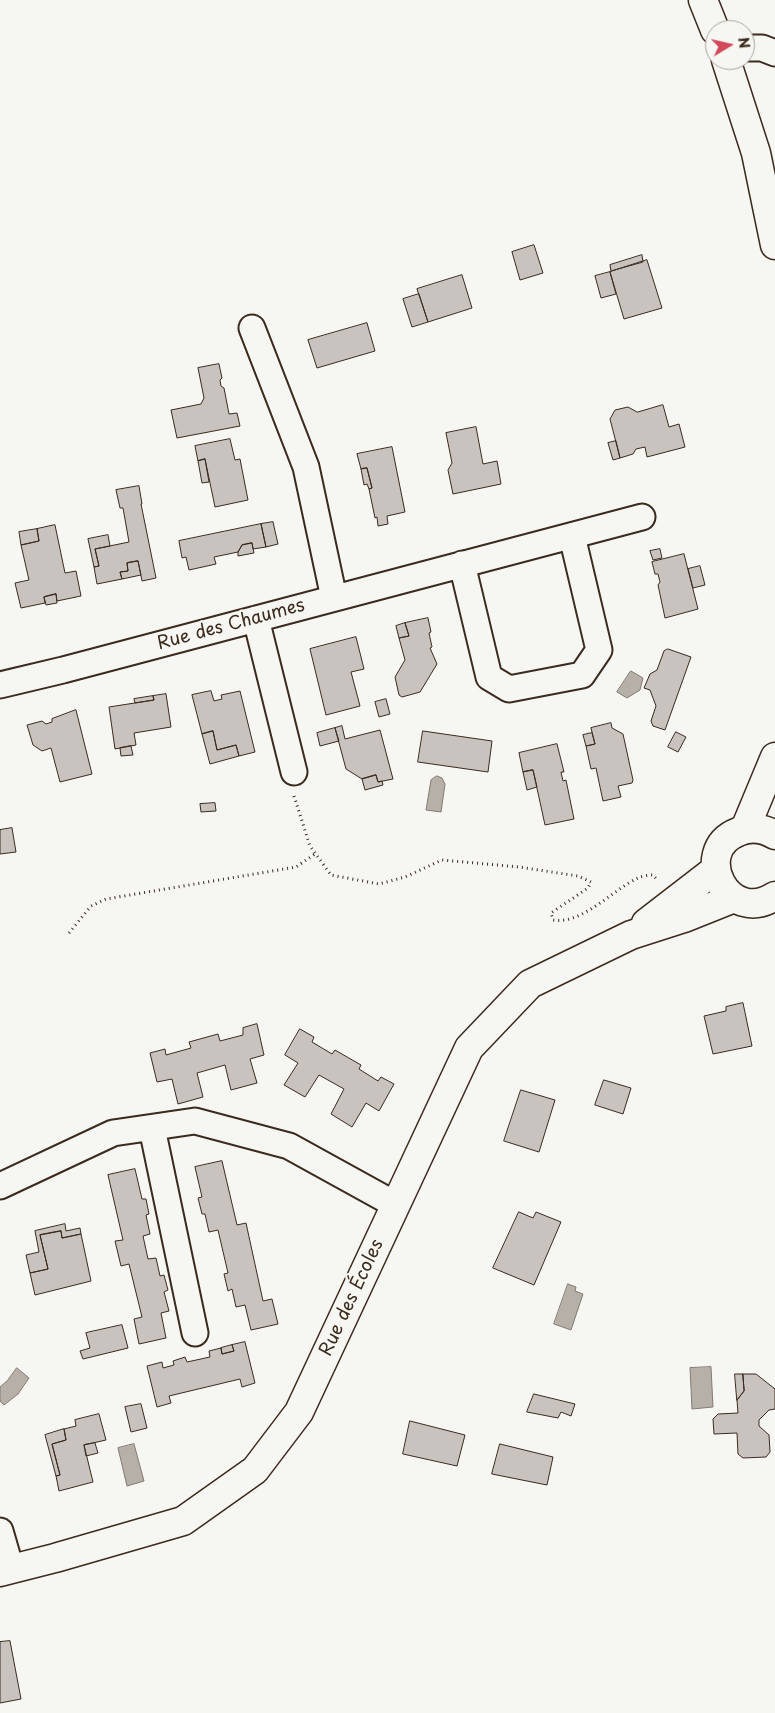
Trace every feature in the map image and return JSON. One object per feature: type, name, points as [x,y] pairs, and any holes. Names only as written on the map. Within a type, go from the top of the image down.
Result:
[{"type":"street","points":[[703,0],[711,20]]},
{"type":"street","points":[[755,48],[762,48],[775,53]]},
{"type":"street","points":[[729,70],[756,153],[775,245]]},
{"type":"street","points":[[252,328],[306,467],[334,598]]},
{"type":"street","name":"Rue des Chaumes","points":[[0,685],[642,517]]},
{"type":"street","points":[[462,564],[489,677],[509,689],[582,675],[599,650],[572,536]]},
{"type":"street","points":[[256,619],[294,772]]},
{"type":"street","points":[[745,829],[775,757]]},
{"type":"street","points":[[774,897],[754,903],[734,898],[725,891],[719,881],[716,858],[723,844],[735,833],[745,829],[756,828],[775,835]]},
{"type":"street","name":"Rue des Écoles","points":[[631,935],[716,869]]},
{"type":"street","name":"Rue des Écoles","points":[[5,1570],[55,1558],[183,1521],[256,1470],[299,1412],[469,1048],[530,984],[631,935],[684,918],[734,898]]},
{"type":"street","points":[[0,1186],[113,1133],[195,1121],[289,1146],[396,1205]]},
{"type":"street","points":[[152,1128],[195,1333]]},
{"type":"street","points":[[0,1531],[5,1570]]},
{"type":"path","points":[[294,772],[290,784],[310,846],[331,875],[379,884],[405,877],[442,860],[519,867],[578,876],[591,882],[588,888],[550,913],[552,920],[562,922],[580,916],[639,877],[653,874],[662,885]]},
{"type":"path","points":[[69,933],[91,906],[106,898],[296,867],[316,854]]},
{"type":"shaded area","points":[[631,671],[643,678],[640,690],[627,698],[617,692]]},
{"type":"shaded area","points":[[437,776],[442,778],[445,784],[441,812],[426,810],[431,780]]},
{"type":"shaded area","points":[[568,1284],[576,1287],[575,1291],[583,1294],[571,1330],[554,1324]]},
{"type":"shaded area","points":[[711,1367],[713,1407],[692,1409],[690,1368]]},
{"type":"shaded area","points":[[17,1368],[29,1378],[18,1394],[4,1405],[0,1401],[0,1387]]},
{"type":"shaded area","points":[[134,1444],[144,1481],[127,1486],[118,1448]]},
{"type":"building","points":[[534,245],[543,273],[520,280],[512,252]]},
{"type":"building","points":[[642,255],[643,262],[611,271],[610,265]]},
{"type":"building","points":[[647,260],[662,308],[624,319],[610,272]]},
{"type":"building","points":[[610,272],[616,294],[601,298],[595,276]]},
{"type":"building","points":[[462,275],[472,308],[428,322],[417,289]]},
{"type":"building","points":[[419,294],[428,322],[412,327],[403,299]]},
{"type":"building","points":[[367,323],[375,351],[317,368],[308,340]]},
{"type":"building","points":[[219,364],[222,378],[220,380],[221,386],[224,388],[229,414],[237,413],[240,426],[177,438],[171,410],[201,404],[204,398],[198,368]]},
{"type":"building","points":[[663,405],[669,427],[679,424],[685,447],[647,457],[645,447],[636,449],[633,454],[620,458],[610,419],[615,410],[628,407],[637,412]]},
{"type":"building","points":[[476,427],[483,464],[497,461],[501,484],[453,494],[448,470],[452,463],[446,433]]},
{"type":"building","points":[[230,439],[235,460],[240,459],[248,500],[215,507],[205,459],[198,461],[195,446]]},
{"type":"building","points":[[616,441],[620,458],[613,460],[608,443]]},
{"type":"building","points":[[392,447],[405,512],[387,516],[388,524],[378,526],[369,489],[372,488],[367,468],[361,469],[357,454]]},
{"type":"building","points":[[205,459],[209,482],[202,483],[198,461]]},
{"type":"building","points":[[367,468],[372,488],[369,489],[367,484],[364,485],[361,469]]},
{"type":"building","points":[[139,486],[156,578],[142,581],[138,561],[127,563],[128,571],[120,572],[122,579],[97,584],[94,567],[99,566],[95,549],[129,542],[123,508],[120,508],[116,490]]},
{"type":"building","points":[[273,522],[278,544],[266,547],[261,524]]},
{"type":"building","points":[[261,524],[266,547],[253,549],[252,543],[242,545],[238,552],[214,557],[216,564],[189,570],[186,557],[182,558],[179,541]]},
{"type":"building","points":[[55,525],[65,573],[76,571],[81,596],[57,601],[56,594],[44,597],[45,603],[21,608],[15,583],[29,580],[21,545],[39,541],[37,529]]},
{"type":"building","points":[[37,529],[39,541],[21,545],[19,532]]},
{"type":"building","points":[[108,535],[110,546],[95,549],[99,566],[94,567],[88,539]]},
{"type":"building","points":[[252,543],[254,553],[238,556],[242,545]]},
{"type":"building","points":[[660,549],[662,558],[653,560],[650,551]]},
{"type":"building","points":[[684,554],[698,609],[665,618],[658,585],[660,582],[658,574],[655,574],[652,562]]},
{"type":"building","points":[[138,561],[141,575],[122,579],[120,572],[128,571],[127,563]]},
{"type":"building","points":[[700,566],[705,585],[693,588],[688,569]]},
{"type":"building","points":[[56,594],[57,603],[46,605],[44,597]]},
{"type":"building","points":[[428,618],[432,647],[430,648],[437,664],[420,692],[402,697],[399,695],[395,677],[405,660],[399,638],[409,636],[405,623]]},
{"type":"building","points":[[405,623],[409,636],[399,638],[396,626]]},
{"type":"building","points":[[356,637],[364,669],[351,672],[360,706],[326,715],[310,649]]},
{"type":"building","points":[[668,649],[691,657],[665,730],[653,726],[651,721],[656,706],[650,690],[644,688],[650,674],[657,670],[664,651]]},
{"type":"building","points":[[211,691],[214,701],[222,699],[221,695],[240,691],[255,752],[239,756],[236,745],[217,750],[213,731],[202,734],[192,695]]},
{"type":"building","points":[[166,694],[171,727],[134,733],[136,745],[115,749],[109,707],[154,700],[153,696]]},
{"type":"building","points":[[153,696],[154,700],[135,703],[134,699]]},
{"type":"building","points":[[386,699],[390,714],[379,717],[375,702]]},
{"type":"building","points":[[76,710],[92,774],[60,782],[51,748],[42,751],[33,745],[27,725],[42,721],[46,724],[52,722],[52,719]]},
{"type":"building","points":[[611,723],[612,728],[623,734],[633,780],[632,783],[618,786],[621,797],[603,801],[596,768],[591,769],[586,746],[595,744],[591,728]]},
{"type":"building","points":[[342,726],[345,739],[380,730],[393,779],[378,782],[376,775],[362,779],[346,769],[335,728]]},
{"type":"building","points":[[335,728],[339,741],[320,746],[317,733]]},
{"type":"building","points":[[213,731],[217,750],[236,745],[239,756],[210,764],[202,734]]},
{"type":"building","points":[[423,731],[492,741],[488,772],[418,762]]},
{"type":"building","points":[[676,732],[686,737],[678,752],[668,747]]},
{"type":"building","points":[[592,733],[595,744],[586,746],[583,735]]},
{"type":"building","points":[[557,744],[564,772],[561,772],[563,781],[566,780],[574,819],[545,825],[533,770],[523,772],[519,753]]},
{"type":"building","points":[[131,746],[133,755],[121,756],[120,748]]},
{"type":"building","points":[[533,770],[537,787],[527,790],[523,772]]},
{"type":"building","points":[[376,775],[378,782],[382,781],[383,785],[365,790],[362,779]]},
{"type":"building","points":[[215,803],[216,811],[201,812],[200,804]]},
{"type":"building","points":[[12,828],[16,852],[0,854],[0,830]]},
{"type":"building","points":[[743,1003],[752,1046],[713,1054],[704,1016],[726,1011],[726,1007]]},
{"type":"building","points":[[257,1024],[264,1055],[250,1059],[257,1083],[231,1090],[225,1065],[197,1073],[203,1097],[178,1104],[172,1079],[157,1082],[150,1053],[165,1049],[166,1055],[191,1048],[189,1042],[218,1034],[220,1041],[243,1035],[243,1028]]},
{"type":"building","points":[[300,1029],[314,1037],[312,1042],[332,1054],[335,1050],[361,1065],[359,1069],[378,1081],[381,1077],[394,1084],[379,1111],[366,1103],[352,1127],[331,1114],[344,1089],[319,1075],[305,1097],[284,1085],[298,1063],[285,1055]]},
{"type":"building","points":[[604,1080],[631,1088],[623,1114],[595,1105]]},
{"type":"building","points":[[521,1090],[555,1100],[539,1152],[504,1141]]},
{"type":"building","points":[[222,1161],[237,1225],[246,1223],[263,1301],[272,1299],[278,1324],[251,1330],[245,1305],[236,1307],[232,1289],[228,1291],[224,1274],[228,1273],[218,1230],[209,1232],[205,1214],[202,1214],[198,1198],[202,1197],[195,1167]]},
{"type":"building","points":[[135,1169],[142,1199],[146,1199],[149,1214],[146,1215],[150,1234],[143,1236],[148,1259],[156,1258],[160,1276],[164,1275],[168,1290],[164,1292],[169,1311],[161,1313],[166,1338],[139,1344],[134,1319],[142,1317],[129,1264],[121,1266],[115,1241],[123,1240],[108,1175]]},
{"type":"building","points":[[519,1212],[533,1218],[536,1212],[561,1222],[534,1285],[493,1268]]},
{"type":"building","points":[[65,1224],[66,1231],[80,1228],[81,1234],[62,1238],[61,1231],[40,1235],[48,1269],[30,1273],[26,1255],[39,1252],[35,1231]]},
{"type":"building","points":[[61,1231],[62,1238],[81,1234],[91,1281],[35,1295],[30,1273],[48,1269],[40,1235]]},
{"type":"building","points":[[122,1325],[128,1348],[83,1359],[80,1351],[90,1348],[86,1333]]},
{"type":"building","points":[[245,1342],[255,1383],[242,1387],[240,1379],[169,1396],[171,1403],[157,1407],[147,1366],[162,1362],[163,1368],[174,1365],[173,1361],[185,1357],[187,1362],[210,1357],[209,1351],[221,1348],[222,1354],[234,1351],[232,1345]]},
{"type":"building","points":[[232,1345],[234,1351],[222,1354],[221,1348]]},
{"type":"building","points":[[735,1374],[743,1374],[744,1391],[737,1400]]},
{"type":"building","points":[[743,1374],[756,1374],[775,1389],[775,1409],[769,1410],[759,1420],[759,1426],[769,1435],[770,1452],[766,1457],[743,1458],[738,1454],[737,1433],[714,1434],[713,1419],[718,1414],[738,1413],[737,1400],[744,1391]]},
{"type":"building","points":[[534,1394],[575,1404],[571,1416],[561,1412],[558,1418],[527,1412]]},
{"type":"building","points":[[141,1404],[147,1428],[131,1432],[125,1407]]},
{"type":"building","points":[[99,1414],[106,1440],[84,1445],[93,1482],[59,1491],[56,1476],[60,1475],[52,1444],[66,1440],[64,1429],[76,1426],[75,1420]]},
{"type":"building","points":[[410,1421],[465,1435],[457,1466],[403,1454]]},
{"type":"building","points":[[64,1429],[66,1440],[52,1444],[60,1475],[56,1476],[45,1435]]},
{"type":"building","points":[[95,1443],[98,1453],[86,1456],[84,1445]]},
{"type":"building","points":[[500,1444],[553,1457],[547,1485],[492,1474]]},
{"type":"building","points":[[10,1641],[21,1699],[0,1703],[0,1642]]}]
